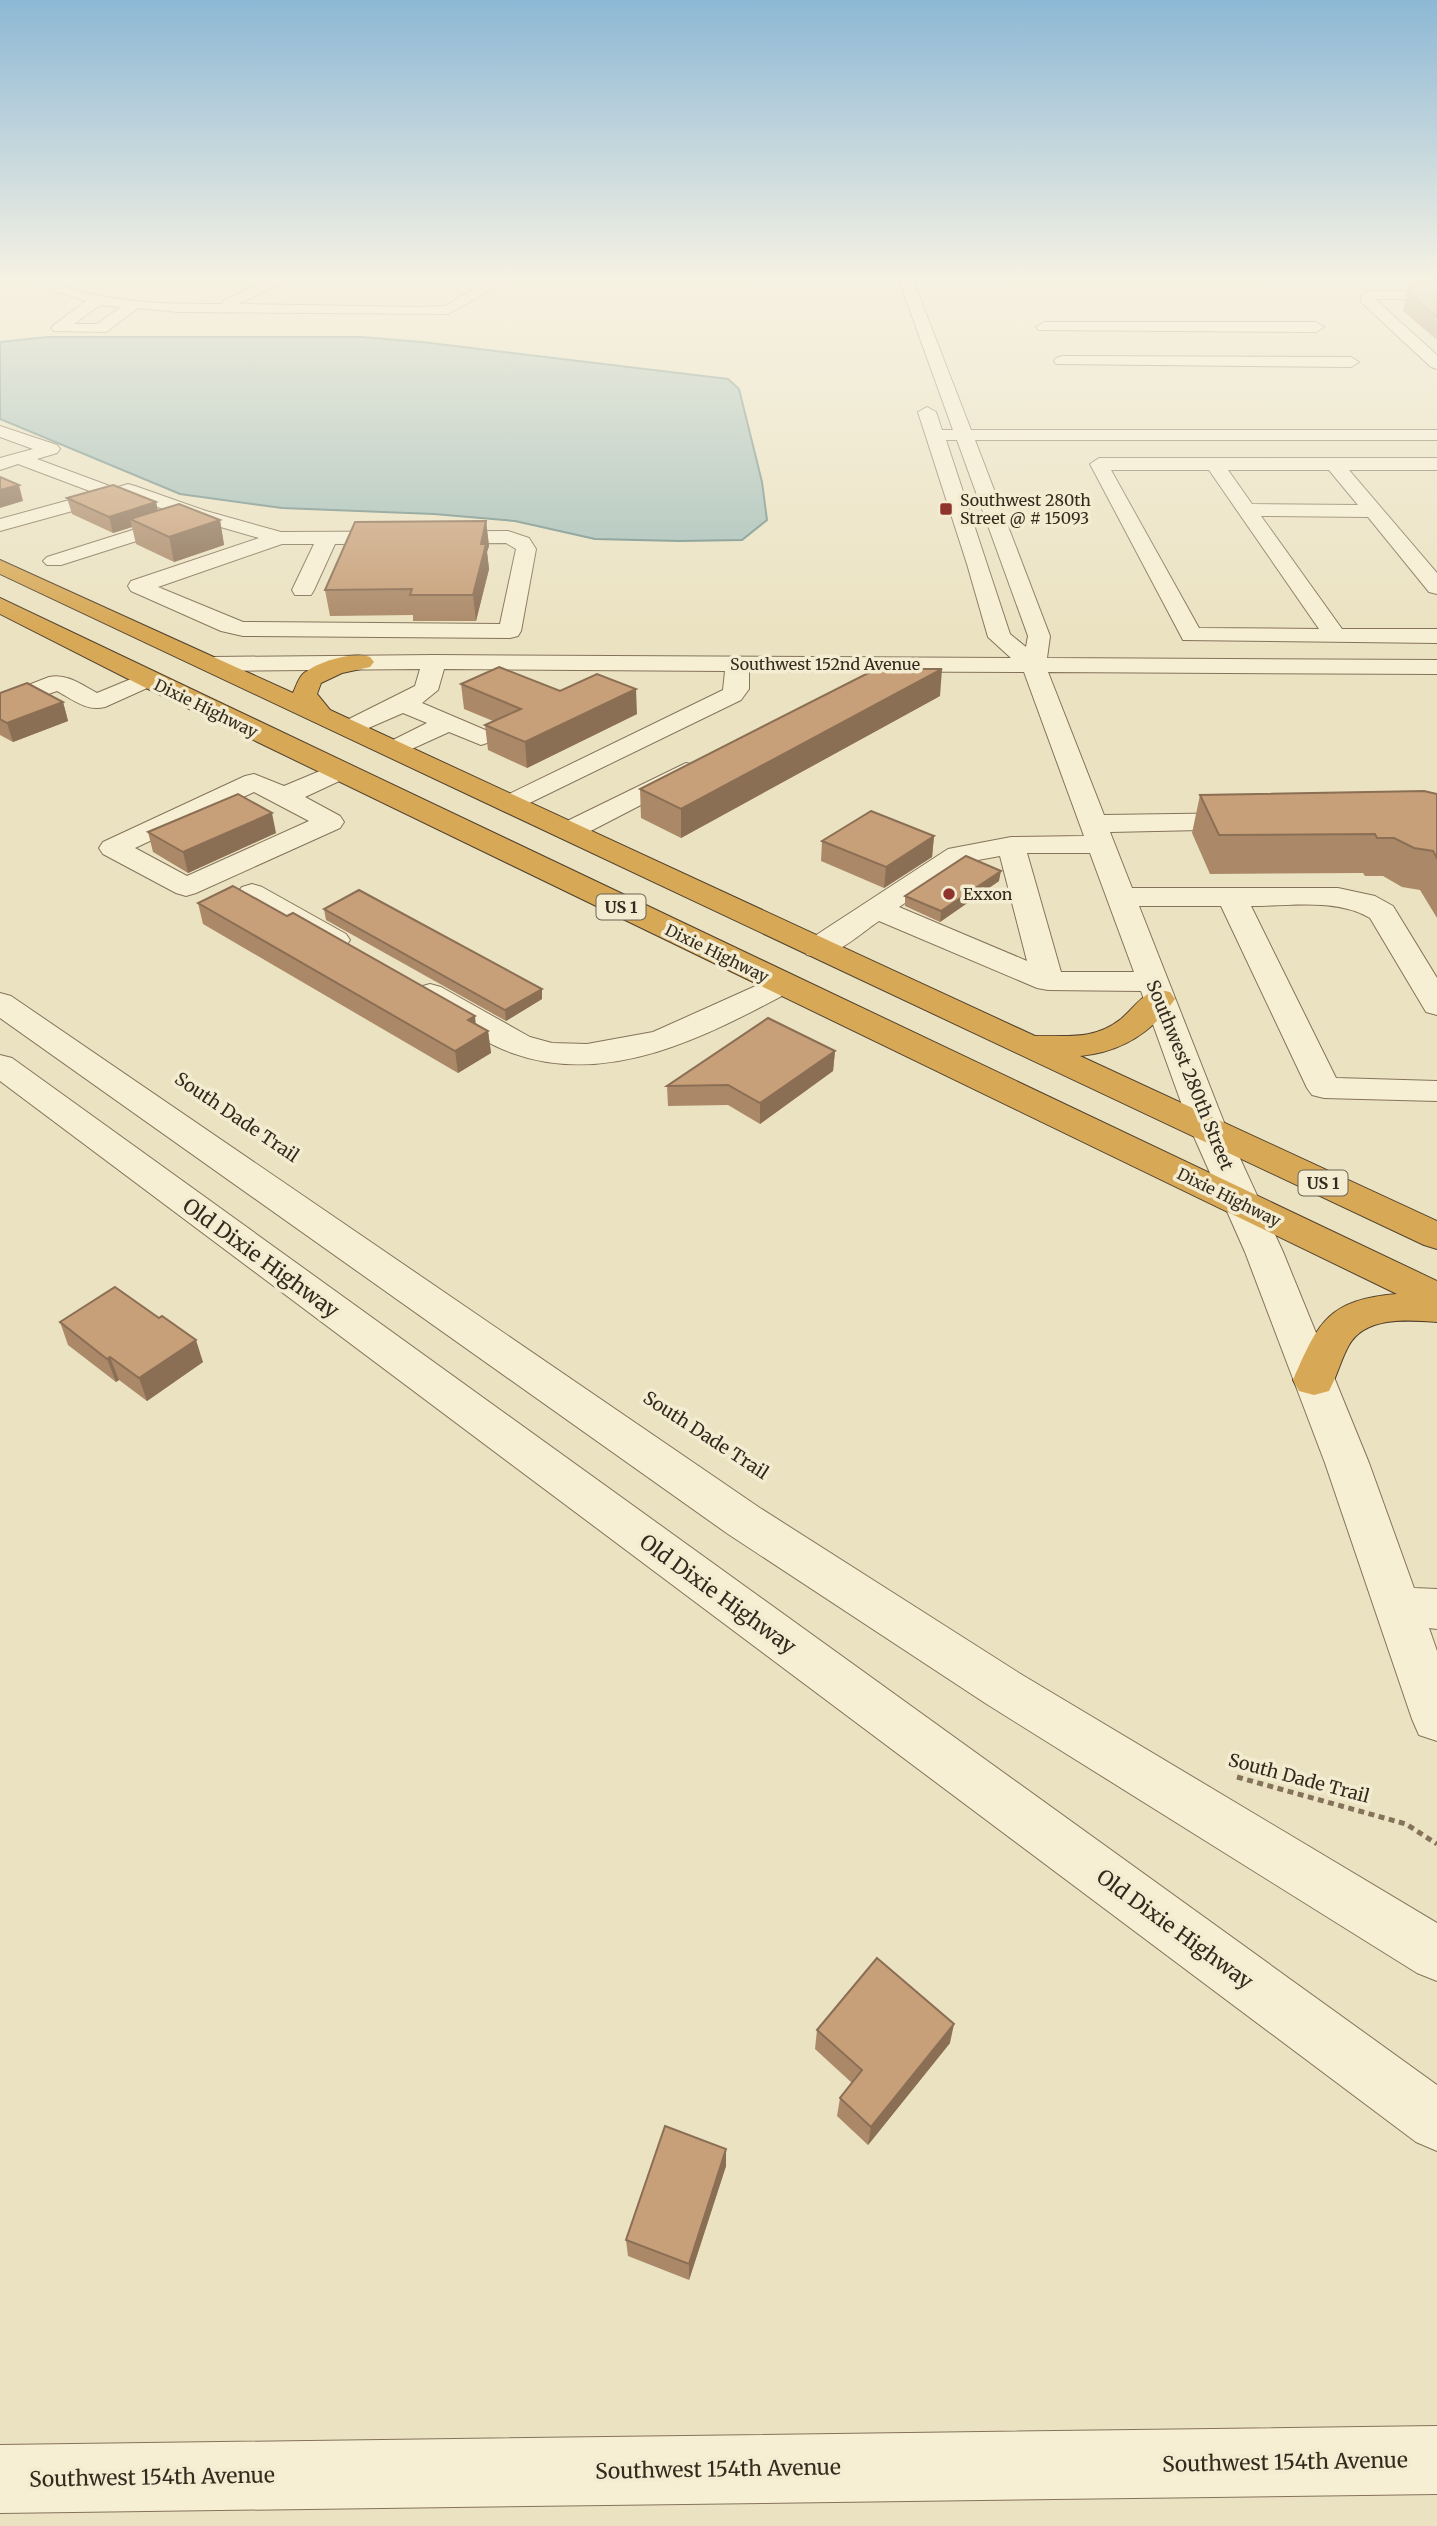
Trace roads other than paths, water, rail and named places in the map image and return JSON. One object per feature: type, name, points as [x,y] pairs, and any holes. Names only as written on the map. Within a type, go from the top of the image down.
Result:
[{"type":"highway","name":"US 1","points":[[0,566],[1437,1236]]},
{"type":"highway","points":[[0,596],[18,599],[54,613],[161,663],[213,664]]},
{"type":"highway","name":"Dixie Highway","points":[[0,605],[150,681],[1437,1297]]},
{"type":"highway","points":[[320,714],[305,694],[311,679],[335,667],[369,662]]},
{"type":"highway","points":[[150,681],[183,677],[199,681],[304,732],[362,756],[438,769]]},
{"type":"highway","points":[[780,984],[817,979],[1111,1113],[1161,1124],[1209,1130]]},
{"type":"highway","points":[[1021,1043],[1075,1047],[1114,1040],[1136,1026],[1156,991]]},
{"type":"highway","points":[[1243,1204],[1321,1213],[1369,1230],[1437,1262]]},
{"type":"highway","points":[[1314,1380],[1331,1342],[1343,1324],[1362,1315],[1384,1310],[1437,1308]]},
{"type":"street","points":[[922,398],[978,564],[999,637],[1034,665]]},
{"type":"street","name":"Southwest 280th Street","points":[[947,398],[964,435],[1039,636],[1034,665],[1209,1130],[1243,1204],[1314,1380],[1418,1608],[1437,1718]]},
{"type":"street","points":[[0,431],[51,449],[9,461]]},
{"type":"street","points":[[934,435],[1437,435]]},
{"type":"street","points":[[9,461],[112,494]]},
{"type":"street","points":[[1437,464],[1099,464],[1191,635],[1437,636]]},
{"type":"street","points":[[1214,464],[1336,636]]},
{"type":"street","points":[[1334,464],[1437,587]]},
{"type":"street","points":[[1229,485],[1257,486]]},
{"type":"street","points":[[1325,486],[1353,486]]},
{"type":"street","points":[[0,525],[128,490],[199,515],[280,538],[508,537],[522,542],[526,549],[510,631],[243,629],[229,626],[139,586],[280,538]]},
{"type":"street","points":[[37,496],[62,506]]},
{"type":"street","points":[[954,498],[987,498]]},
{"type":"street","points":[[125,513],[162,503]]},
{"type":"street","points":[[1247,510],[1374,511]]},
{"type":"street","points":[[54,561],[199,515]]},
{"type":"street","points":[[303,590],[327,538]]},
{"type":"street","points":[[978,564],[1012,564]]},
{"type":"street","points":[[369,662],[388,631]]},
{"type":"street","points":[[1292,636],[1308,667]]},
{"type":"street","points":[[350,728],[403,704],[426,690],[434,662]]},
{"type":"street","points":[[511,804],[732,695],[737,690],[737,663]]},
{"type":"street","name":"Southwest 152nd Avenue","points":[[213,664],[737,663],[844,675],[1034,665],[1437,667]]},
{"type":"street","points":[[0,704],[58,682],[96,702],[150,681]]},
{"type":"street","points":[[403,704],[481,737]]},
{"type":"street","points":[[394,749],[448,723]]},
{"type":"street","points":[[569,831],[704,762],[647,738]]},
{"type":"street","points":[[284,796],[330,822],[186,887],[113,848],[254,782],[284,796],[339,771]]},
{"type":"street","points":[[818,948],[958,855],[1096,834],[1279,821]]},
{"type":"street","points":[[1012,845],[1048,981]]},
{"type":"street","points":[[252,893],[361,955]]},
{"type":"street","points":[[1123,906],[1236,905],[1338,897],[1364,902],[1382,912],[1437,1004]]},
{"type":"street","points":[[1236,905],[1324,1088],[1437,1091]]},
{"type":"street","points":[[877,909],[1048,981],[1156,991]]},
{"type":"street","points":[[410,982],[519,1044],[546,1052],[580,1054],[654,1044],[709,1021],[780,984]]},
{"type":"street","points":[[0,1003],[744,1521],[1013,1696],[1437,1954]]},
{"type":"street","name":"Old Dixie Highway","points":[[0,1065],[1437,2121]]},
{"type":"street","name":"Southwest 154th Avenue","points":[[0,2479],[1437,2460]]},
{"type":"water","points":[[0,398],[741,398],[762,482],[767,520],[742,540],[595,539],[515,521],[434,514],[282,508],[180,494],[0,419]]},
{"type":"place","name":"Southwest 280th Street @ # 15093","points":[[946,509]]},
{"type":"place","name":"Exxon","points":[[949,894]]}]
